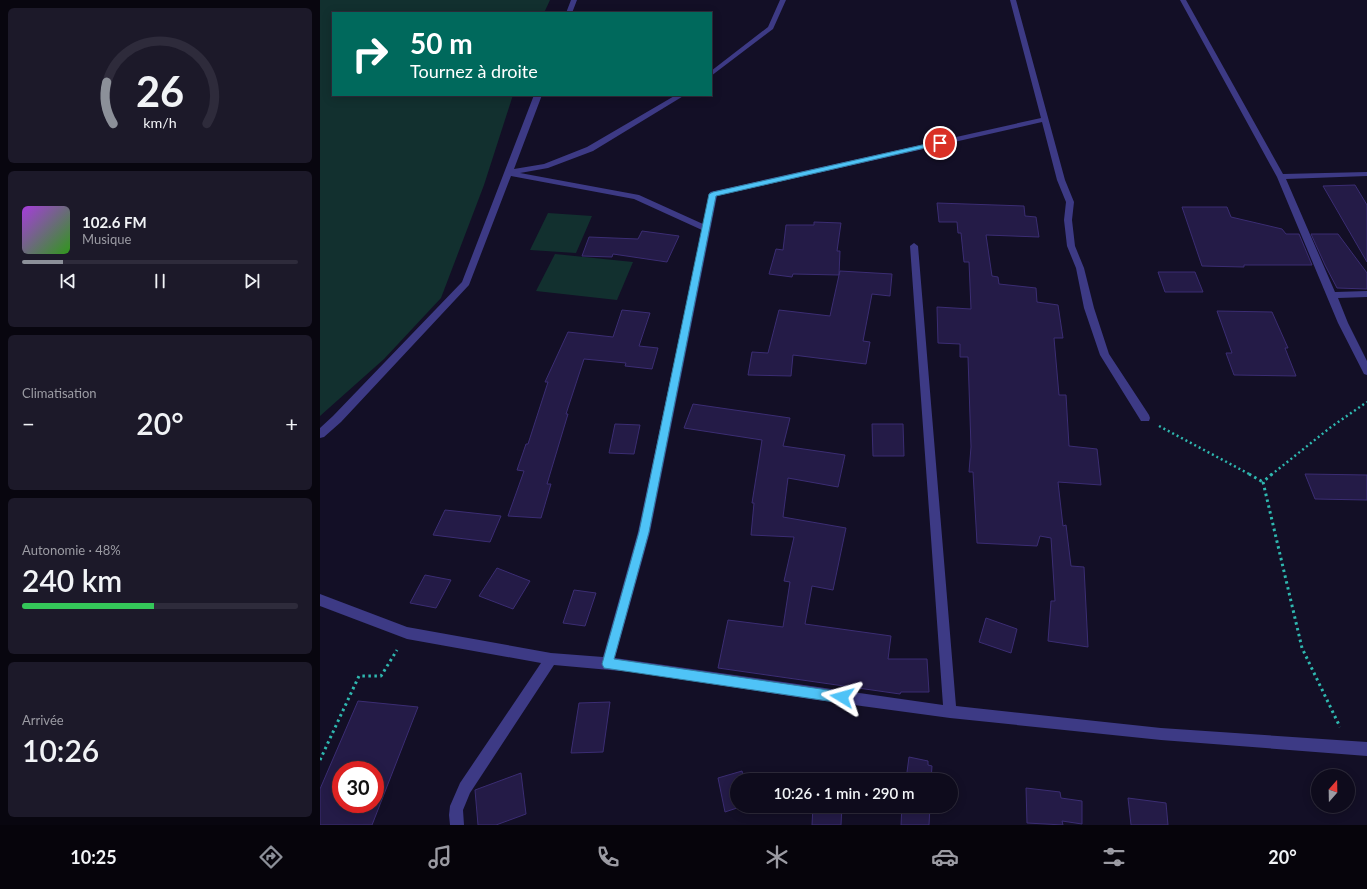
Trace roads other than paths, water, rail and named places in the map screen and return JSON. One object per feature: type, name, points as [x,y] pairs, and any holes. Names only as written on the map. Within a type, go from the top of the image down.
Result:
[{"type":"street","points":[[569,12],[574,0]]},
{"type":"street","points":[[712,73],[771,28],[783,0]]},
{"type":"street","points":[[1013,0],[1061,180],[1070,202],[1068,220],[1071,246],[1080,268],[1089,308],[1105,355],[1144,418]]},
{"type":"street","points":[[1183,0],[1281,177],[1343,323],[1367,371]]},
{"type":"street","points":[[320,434],[466,283],[538,96]]},
{"type":"street","points":[[508,173],[545,166],[590,149],[679,96]]},
{"type":"street","points":[[608,664],[644,532],[713,194],[1045,120]]},
{"type":"street","points":[[508,173],[636,197],[706,229]]},
{"type":"street","points":[[1281,177],[1367,174]]},
{"type":"street","points":[[914,246],[950,712]]},
{"type":"street","points":[[1332,295],[1367,294]]},
{"type":"street","points":[[320,600],[407,633],[551,659],[632,666],[810,693],[950,712],[1161,734],[1367,749]]},
{"type":"street","points":[[456,825],[454,817],[457,804],[466,788],[551,659]]}]
